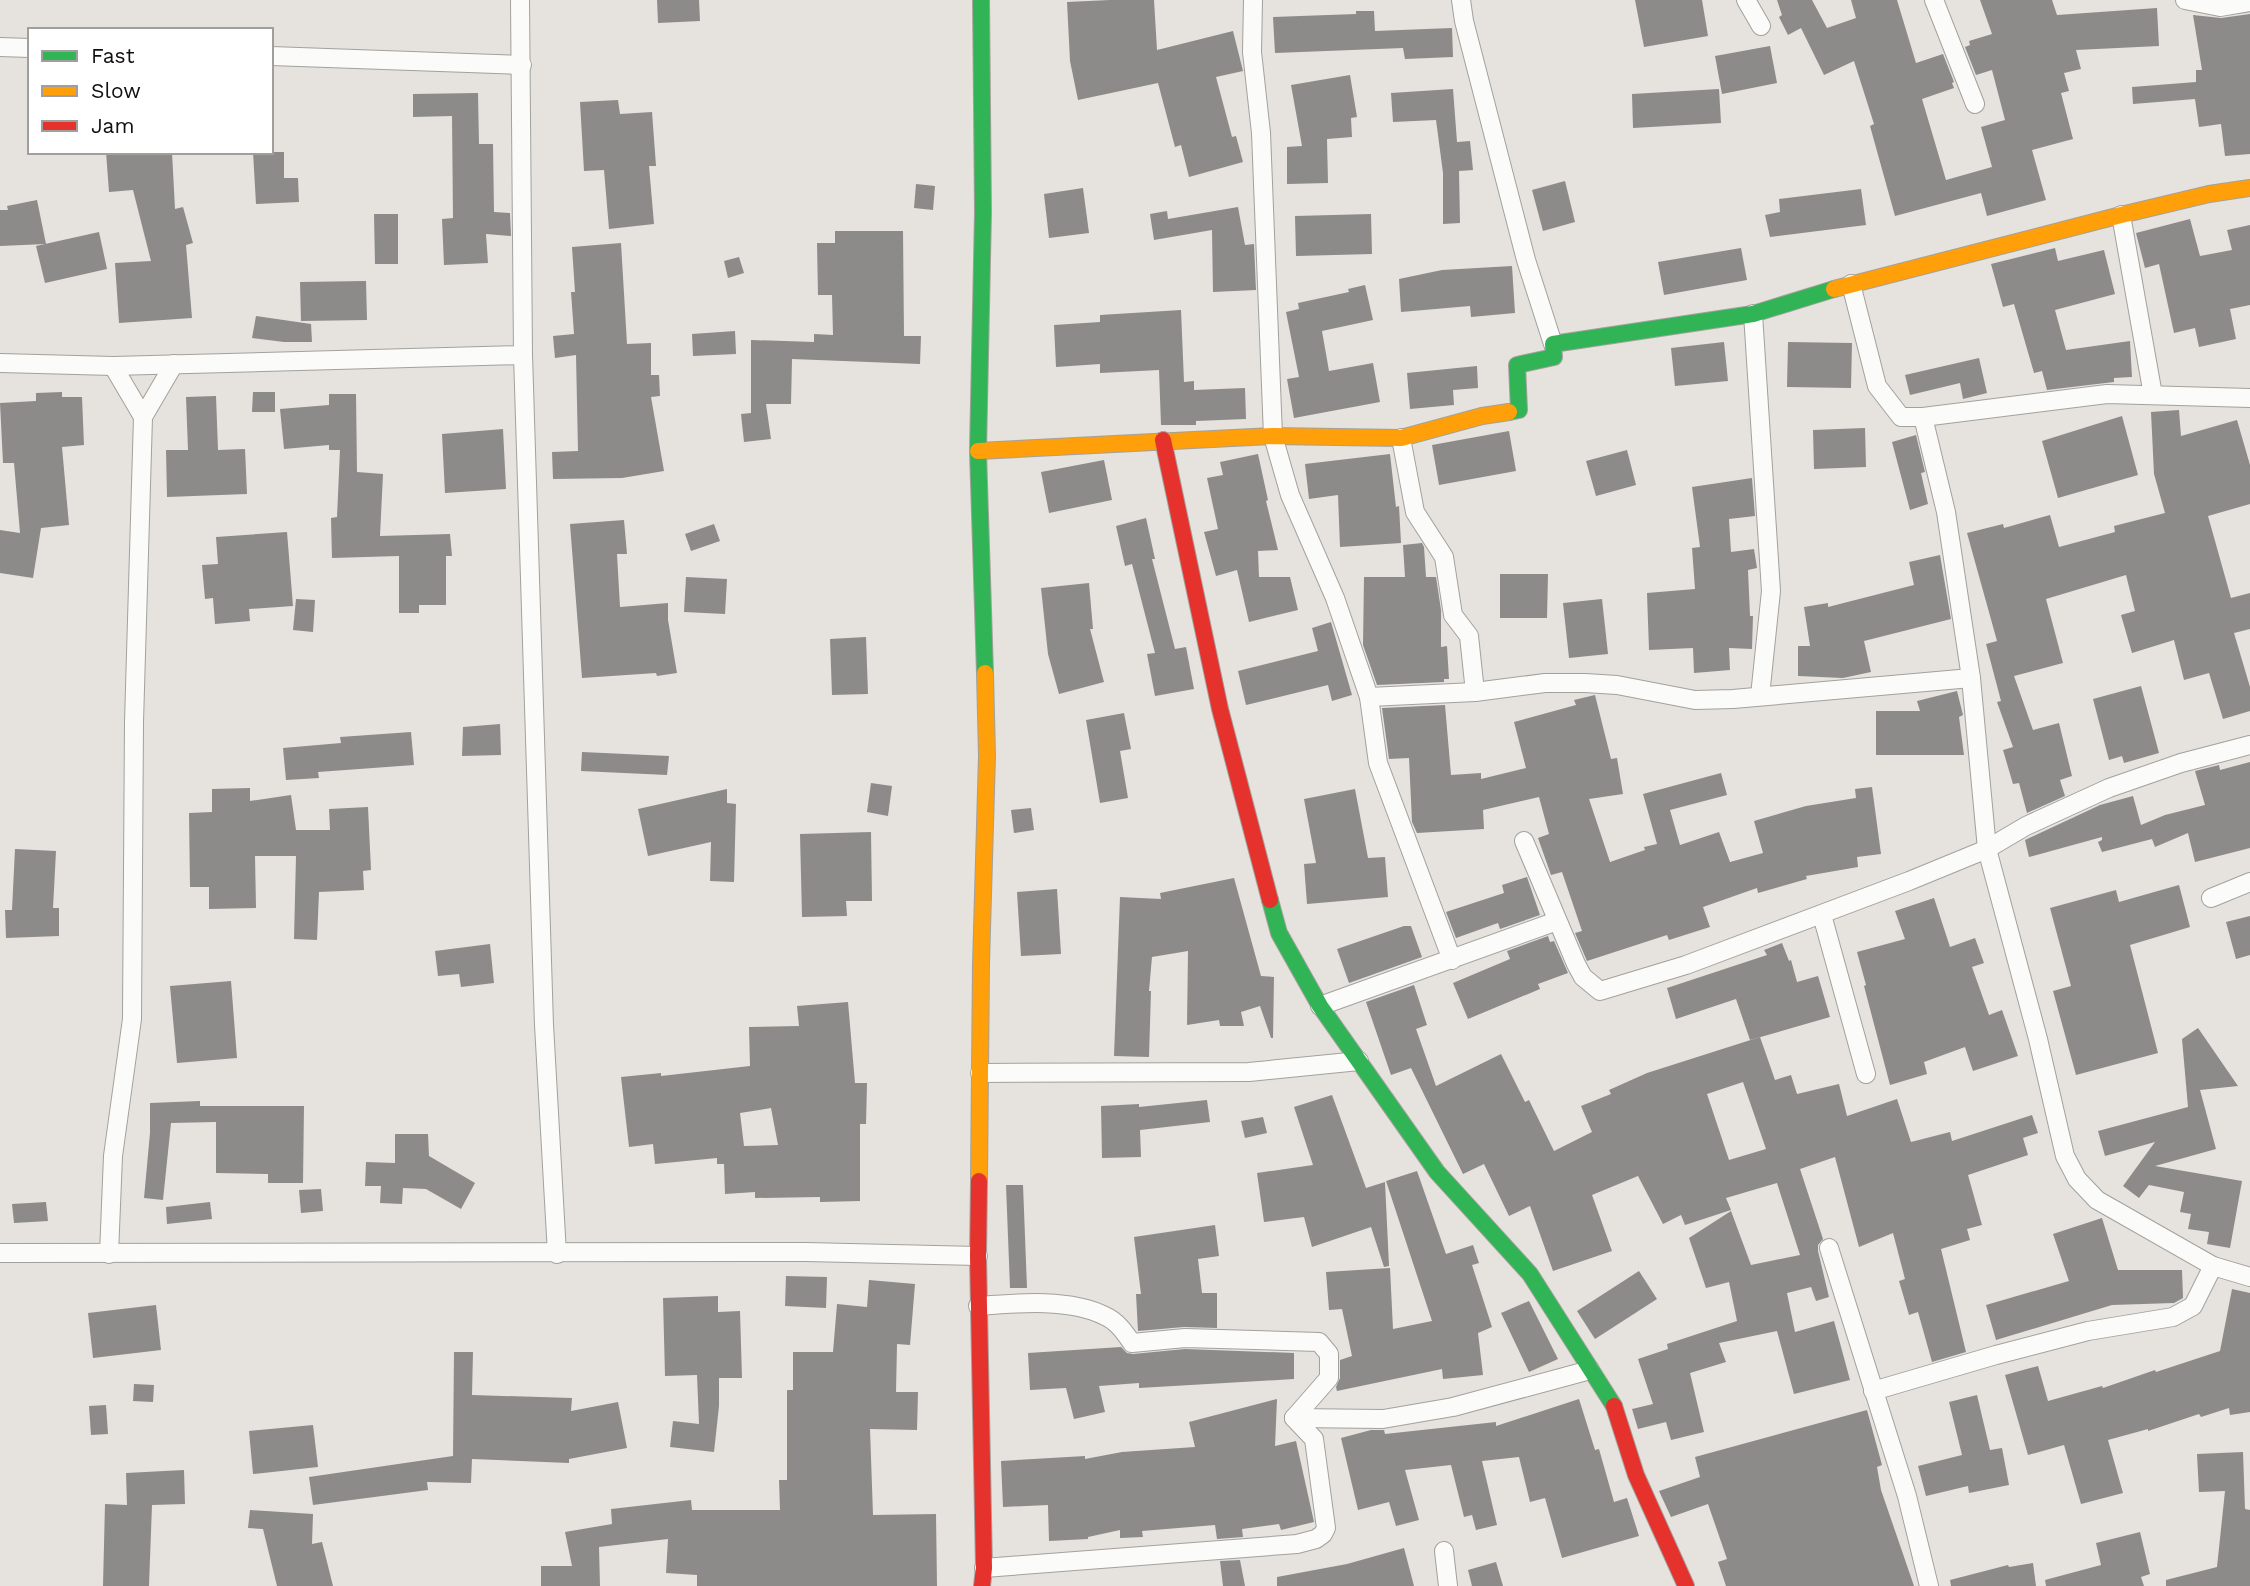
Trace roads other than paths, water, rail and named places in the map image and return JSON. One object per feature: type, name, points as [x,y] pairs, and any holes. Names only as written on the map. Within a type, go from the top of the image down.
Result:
[{"type":"street","points":[[520,0],[523,355],[544,1026],[557,1254]]},
{"type":"street","points":[[981,0],[983,212],[978,451],[987,756],[978,1256],[984,1567],[982,1586]]},
{"type":"street","points":[[1253,0],[1252,52],[1261,133],[1273,436],[1290,495],[1335,598],[1369,697],[1378,763],[1452,960]]},
{"type":"street","points":[[978,451],[1273,436],[1401,438],[1482,416],[1519,410],[1517,365],[1554,357],[1553,344],[1526,260],[1467,33],[1461,0]]},
{"type":"street","points":[[1746,0],[1761,26]]},
{"type":"street","points":[[1934,0],[1975,104]]},
{"type":"street","points":[[2185,0],[2220,7],[2250,2]]},
{"type":"street","points":[[0,47],[28,48]]},
{"type":"street","points":[[273,56],[522,65]]},
{"type":"street","points":[[1553,344],[1753,314],[1852,284],[2121,215],[2209,194],[2250,188]]},
{"type":"street","points":[[2121,215],[2153,395]]},
{"type":"street","points":[[1852,284],[1877,386],[1901,416],[1923,417],[2107,394],[2250,398]]},
{"type":"street","points":[[1753,314],[1771,591],[1760,696]]},
{"type":"street","points":[[0,363],[113,366],[523,355]]},
{"type":"street","points":[[109,1254],[114,1156],[132,1019],[134,722],[143,417],[174,364]]},
{"type":"street","points":[[113,366],[143,417]]},
{"type":"street","points":[[1923,417],[1946,512],[1971,678],[1987,849],[2038,1039],[2064,1156],[2077,1179],[2097,1200],[2213,1266],[2250,1277]]},
{"type":"street","points":[[1401,438],[1415,512],[1444,556],[1453,615],[1469,636],[1475,692]]},
{"type":"street","points":[[1163,440],[1220,709],[1279,933],[1320,1006],[1437,1172],[1530,1274],[1617,1411],[1636,1475],[1686,1586]]},
{"type":"street","points":[[1369,697],[1475,692],[1545,683],[1585,683],[1617,685],[1695,700],[1971,678]]},
{"type":"street","points":[[1524,841],[1583,977],[1600,991],[1686,965],[1822,915],[1987,849],[2026,826],[2109,788],[2181,763],[2250,745]]},
{"type":"street","points":[[2211,898],[2250,882]]},
{"type":"street","points":[[1822,915],[1866,1074]]},
{"type":"street","points":[[1320,1006],[1557,921]]},
{"type":"street","points":[[980,1073],[1249,1072],[1359,1061]]},
{"type":"street","points":[[1829,1248],[1907,1496],[1929,1586]]},
{"type":"street","points":[[0,1253],[806,1252],[978,1256]]},
{"type":"street","points":[[1874,1391],[2088,1331],[2173,1317],[2193,1306],[2213,1266]]},
{"type":"street","points":[[978,1306],[1032,1302],[1078,1308],[1105,1316],[1121,1328],[1132,1343],[1185,1338],[1319,1342],[1329,1354],[1329,1378],[1294,1418]]},
{"type":"street","points":[[1294,1418],[1395,1417],[1453,1407],[1590,1370]]},
{"type":"street","points":[[984,1567],[1209,1552],[1297,1544],[1316,1539],[1323,1534],[1325,1528],[1314,1438],[1294,1418]]},
{"type":"street","points":[[1444,1550],[1448,1586]]}]
